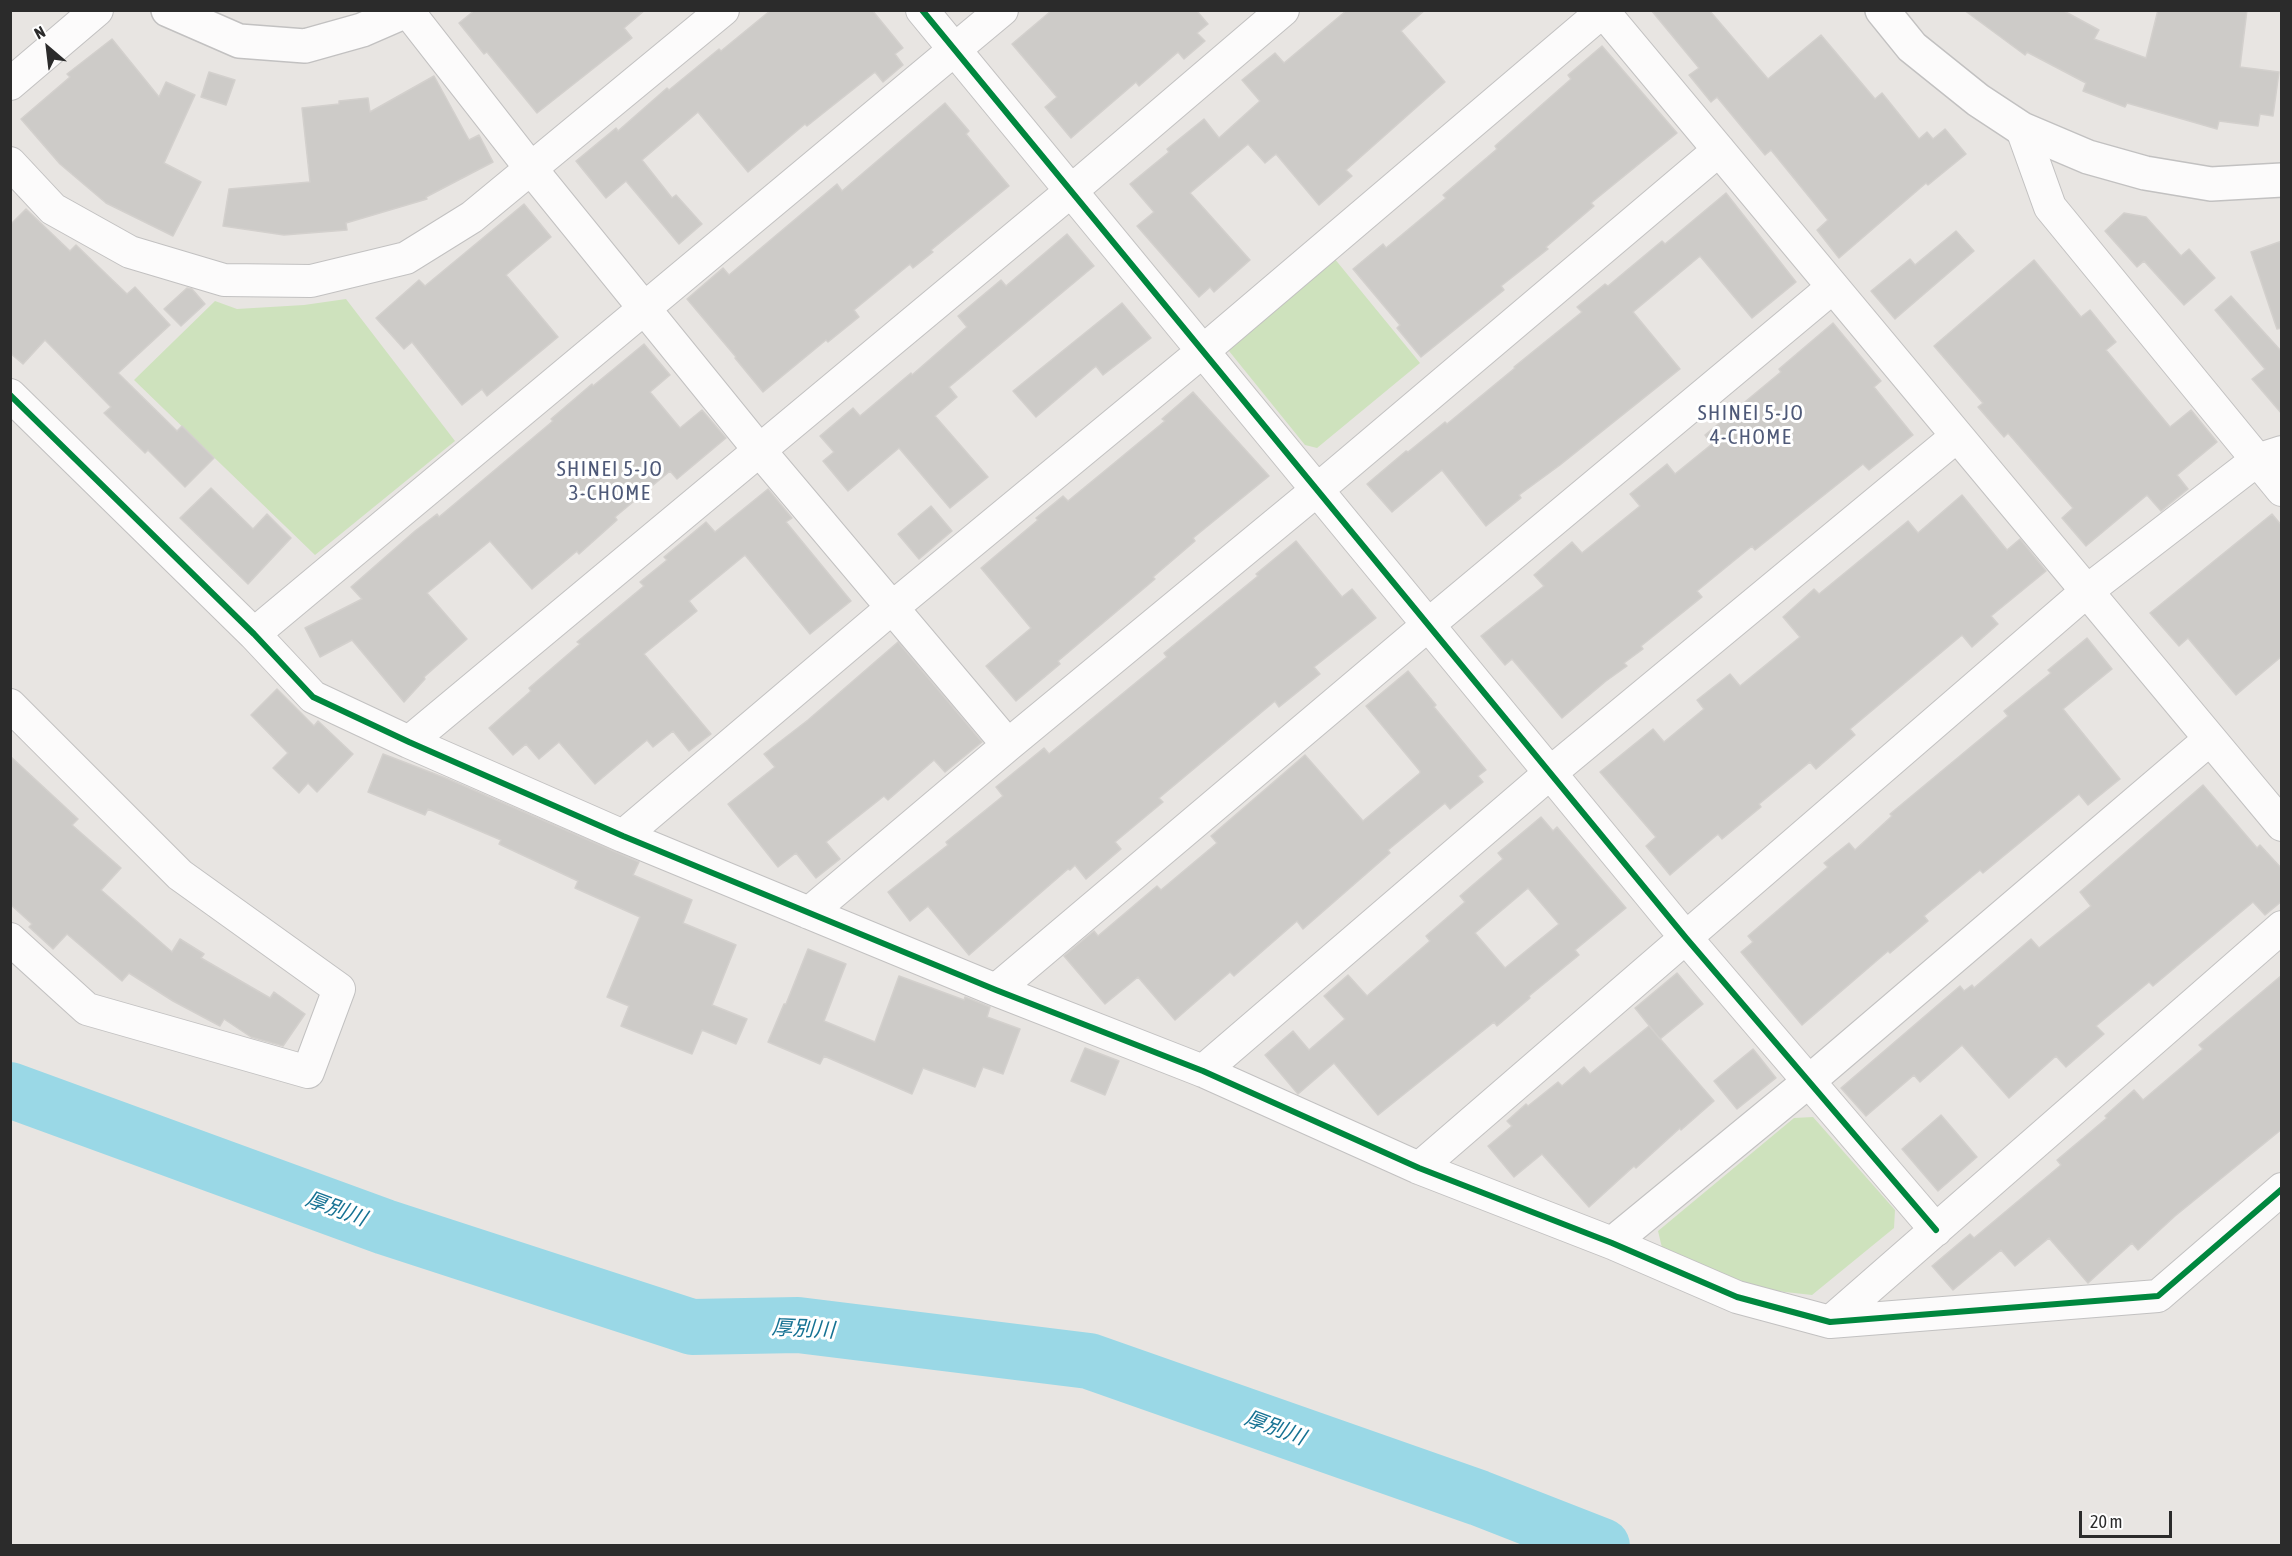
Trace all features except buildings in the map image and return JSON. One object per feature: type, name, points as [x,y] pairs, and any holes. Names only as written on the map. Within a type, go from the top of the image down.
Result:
[{"type":"street","points":[[10,84],[97,10]]},
{"type":"street","points":[[168,10],[239,41],[305,46],[362,30],[407,11],[532,170],[760,451],[1008,745]]},
{"type":"street","points":[[10,163],[53,209],[130,252],[224,280],[311,281],[405,258],[472,217],[532,170],[723,10]]},
{"type":"street","points":[[922,10],[1686,938],[1936,1230]]},
{"type":"street","points":[[254,634],[1002,10]]},
{"type":"street","points":[[409,742],[1071,191],[1283,10]]},
{"type":"street","points":[[1882,10],[1912,47],[1978,100],[2022,129],[2088,157],[2145,172],[2211,184],[2282,180]]},
{"type":"street","points":[[623,836],[893,607],[1203,351],[1603,11],[2282,825]]},
{"type":"street","points":[[2022,129],[2050,207],[2269,456],[2282,490]]},
{"type":"street","points":[[809,913],[1317,490],[1719,150]]},
{"type":"street","points":[[996,990],[1833,287]]},
{"type":"street","points":[[10,394],[254,634],[313,697],[623,836],[996,990],[1203,1071],[1419,1168],[1612,1243],[1737,1298],[1830,1322],[2158,1296],[2282,1189]]},
{"type":"street","points":[[1203,1071],[1550,773],[1958,436]]},
{"type":"street","points":[[1419,1168],[2087,591],[2269,456]]},
{"type":"street","points":[[10,705],[180,875],[339,989],[308,1072],[87,1009],[10,939]]},
{"type":"street","points":[[1612,1243],[1808,1082],[2210,739]]},
{"type":"street","points":[[1830,1322],[2282,927]]},
{"type":"green space","points":[[1334,258],[1420,363],[1317,448],[1305,445],[1229,351],[1232,337]]},
{"type":"green space","points":[[346,299],[455,441],[315,555],[134,380],[215,301],[237,309],[304,305]]},
{"type":"green space","points":[[1813,1117],[1895,1210],[1894,1228],[1812,1295],[1741,1287],[1664,1256],[1658,1231],[1794,1118]]},
{"type":"waterway","name":"厚別川","points":[[10,1090],[385,1227],[692,1327],[798,1325],[1089,1361],[1479,1498],[1602,1546]]},
{"type":"cycle path","points":[[922,10],[1686,938],[1936,1230]]},
{"type":"cycle path","points":[[10,395],[254,634],[313,697],[623,836],[996,990],[1203,1071],[1419,1168],[1612,1243],[1737,1297],[1830,1322],[2158,1296],[2282,1189]]},
{"type":"district","name":"SHINEI 5-JO 4-CHOME","points":[[1751,425]]},
{"type":"district","name":"SHINEI 5-JO 3-CHOME","points":[[610,481]]}]
